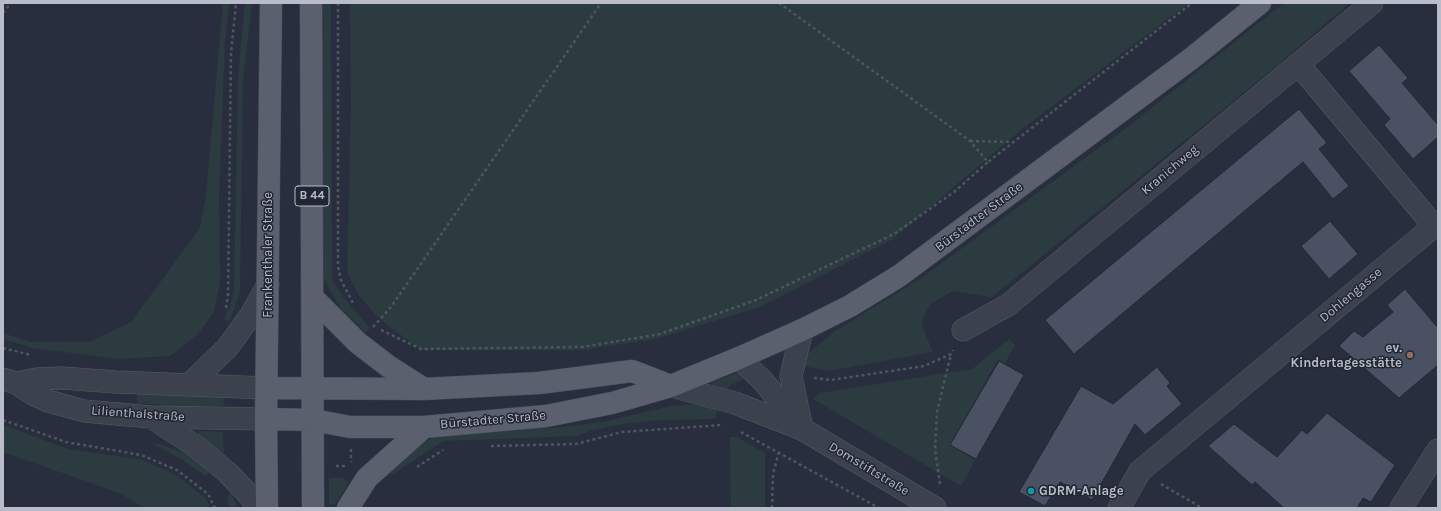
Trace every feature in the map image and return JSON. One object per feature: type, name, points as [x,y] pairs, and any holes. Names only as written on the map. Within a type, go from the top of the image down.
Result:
[{"type":"main road","name":"Frankenthaler Straße","points":[[267,508],[266,419],[271,3]]},
{"type":"main road","name":"B 44","points":[[311,3],[312,508]]},
{"type":"main road","name":"Bürstadter Straße","points":[[266,419],[313,420],[350,427],[424,427],[546,416],[612,403],[671,386],[739,358],[802,330],[850,306],[899,276],[1192,58],[1260,3]]},
{"type":"main road","points":[[312,297],[358,343],[388,366],[424,389]]},
{"type":"main road","points":[[267,388],[424,389],[539,383],[632,371],[671,386]]},
{"type":"main road","points":[[348,508],[367,478],[424,427]]},
{"type":"street","name":"Kranichweg","points":[[963,330],[1008,304],[1299,65],[1372,3]]},
{"type":"street","name":"Dohlengasse","points":[[1119,508],[1140,471],[1434,226],[1299,65]]},
{"type":"street","points":[[190,384],[228,347],[251,315],[268,285]]},
{"type":"street","points":[[802,330],[791,376],[802,429]]},
{"type":"street","points":[[739,358],[763,381],[802,429]]},
{"type":"street","name":"Lilienthalstraße","points":[[9,381],[62,378],[116,382],[267,388]]},
{"type":"street","name":"Lilienthalstraße","points":[[9,381],[48,401],[77,409],[151,417],[266,419]]},
{"type":"street","points":[[671,386],[735,403],[802,429]]},
{"type":"street","points":[[151,417],[198,448],[228,473],[258,508]]},
{"type":"street","name":"Domstiftstraße","points":[[802,429],[933,506]]},
{"type":"street","points":[[1401,508],[1438,450]]},
{"type":"path","points":[[3,13],[11,3]]},
{"type":"path","points":[[224,312],[228,296],[231,53],[236,3]]},
{"type":"path","points":[[338,3],[338,266],[341,280],[355,306]]},
{"type":"path","points":[[374,326],[391,307],[601,3]]},
{"type":"path","points":[[778,3],[970,141],[988,162]]},
{"type":"path","points":[[369,321],[374,326],[422,349],[583,347],[660,334],[756,300],[894,234],[954,192],[1013,142],[1192,3]]},
{"type":"path","points":[[970,141],[1013,142]]},
{"type":"path","points":[[933,506],[940,483],[935,449],[937,412],[952,354],[963,330]]},
{"type":"path","points":[[791,376],[831,380],[924,366],[952,354]]},
{"type":"path","points":[[485,446],[576,444],[622,432],[726,424],[735,403]]},
{"type":"path","points":[[3,420],[66,442],[141,455],[177,470],[208,494],[215,508]]},
{"type":"path","points":[[739,431],[879,508]]},
{"type":"path","points":[[414,469],[446,447]]},
{"type":"path","points":[[772,508],[773,474],[779,452]]},
{"type":"path","points":[[1140,471],[1202,508]]},
{"type":"shaded area","points":[[223,3],[229,3],[225,43],[219,197],[220,282],[214,312],[198,334],[170,356],[119,359],[32,348],[3,339],[3,333],[31,342],[89,342],[131,322],[200,228],[206,195]]},
{"type":"shaded area","points":[[245,3],[252,3],[243,79],[240,291],[234,310],[228,322],[224,319],[230,307],[234,289],[238,78]]},
{"type":"shaded area","points":[[322,3],[331,3],[332,280],[344,298],[370,328],[366,333],[341,309],[324,280]]},
{"type":"shaded area","points":[[350,3],[1189,3],[1022,129],[893,239],[760,307],[655,339],[582,350],[421,350],[377,317],[358,294],[347,272],[351,107]]},
{"type":"shaded area","points":[[1284,3],[1350,3],[1268,73],[992,297],[953,291],[930,304],[921,323],[933,352],[829,371],[803,366],[808,353],[834,332],[924,276],[1130,125]]},
{"type":"shaded area","points":[[1009,339],[1015,345],[1005,363],[998,360],[950,445],[975,460],[961,486],[813,399],[820,393],[972,369]]},
{"type":"shaded area","points":[[745,370],[751,376],[730,385],[726,391],[713,387],[713,382]]},
{"type":"shaded area","points":[[223,391],[224,406],[174,406],[137,403],[137,392]]},
{"type":"shaded area","points":[[693,404],[718,407],[715,419],[658,420],[623,424],[593,430],[577,436],[443,441],[395,473],[383,475],[423,442],[447,432],[466,429],[553,428],[602,422],[671,406]]},
{"type":"shaded area","points":[[3,425],[68,449],[143,460],[174,474],[206,498],[210,508],[145,508],[119,493],[3,452]]},
{"type":"shaded area","points":[[198,431],[223,432],[224,454],[198,438]]},
{"type":"shaded area","points":[[730,437],[737,437],[765,453],[765,508],[731,508]]},
{"type":"shaded area","points":[[153,444],[159,444],[181,452],[197,460],[211,471],[205,476],[183,460]]},
{"type":"shaded area","points":[[329,478],[342,478],[349,482],[336,503],[331,505],[329,503]]},
{"type":"shaded area","points":[[230,491],[238,508],[230,508],[227,502]]},
{"type":"building","points":[[1379,45],[1408,78],[1402,83],[1438,125],[1438,137],[1413,159],[1384,125],[1390,119],[1349,71]]},
{"type":"building","points":[[1299,109],[1327,143],[1319,149],[1349,186],[1333,199],[1303,162],[1074,354],[1045,320]]},
{"type":"building","points":[[1330,221],[1358,254],[1329,279],[1301,246]]},
{"type":"building","points":[[1405,289],[1438,328],[1438,365],[1399,398],[1339,346],[1354,331],[1363,337],[1393,312],[1387,305]]},
{"type":"building","points":[[999,361],[1024,375],[976,459],[950,445]]},
{"type":"building","points":[[1157,367],[1170,383],[1167,386],[1182,404],[1145,435],[1135,424],[1092,500],[1060,482],[1045,506],[1019,492],[1081,386],[1113,404]]},
{"type":"building","points":[[1327,413],[1395,465],[1371,502],[1363,498],[1357,508],[1284,508],[1255,482],[1252,485],[1208,446],[1234,424],[1277,457],[1302,430],[1307,434]]},
{"type":"place","name":"ev. Kindertagesstätte","points":[[1410,355]]},
{"type":"place","name":"GDRM-Anlage","points":[[1031,491]]}]
